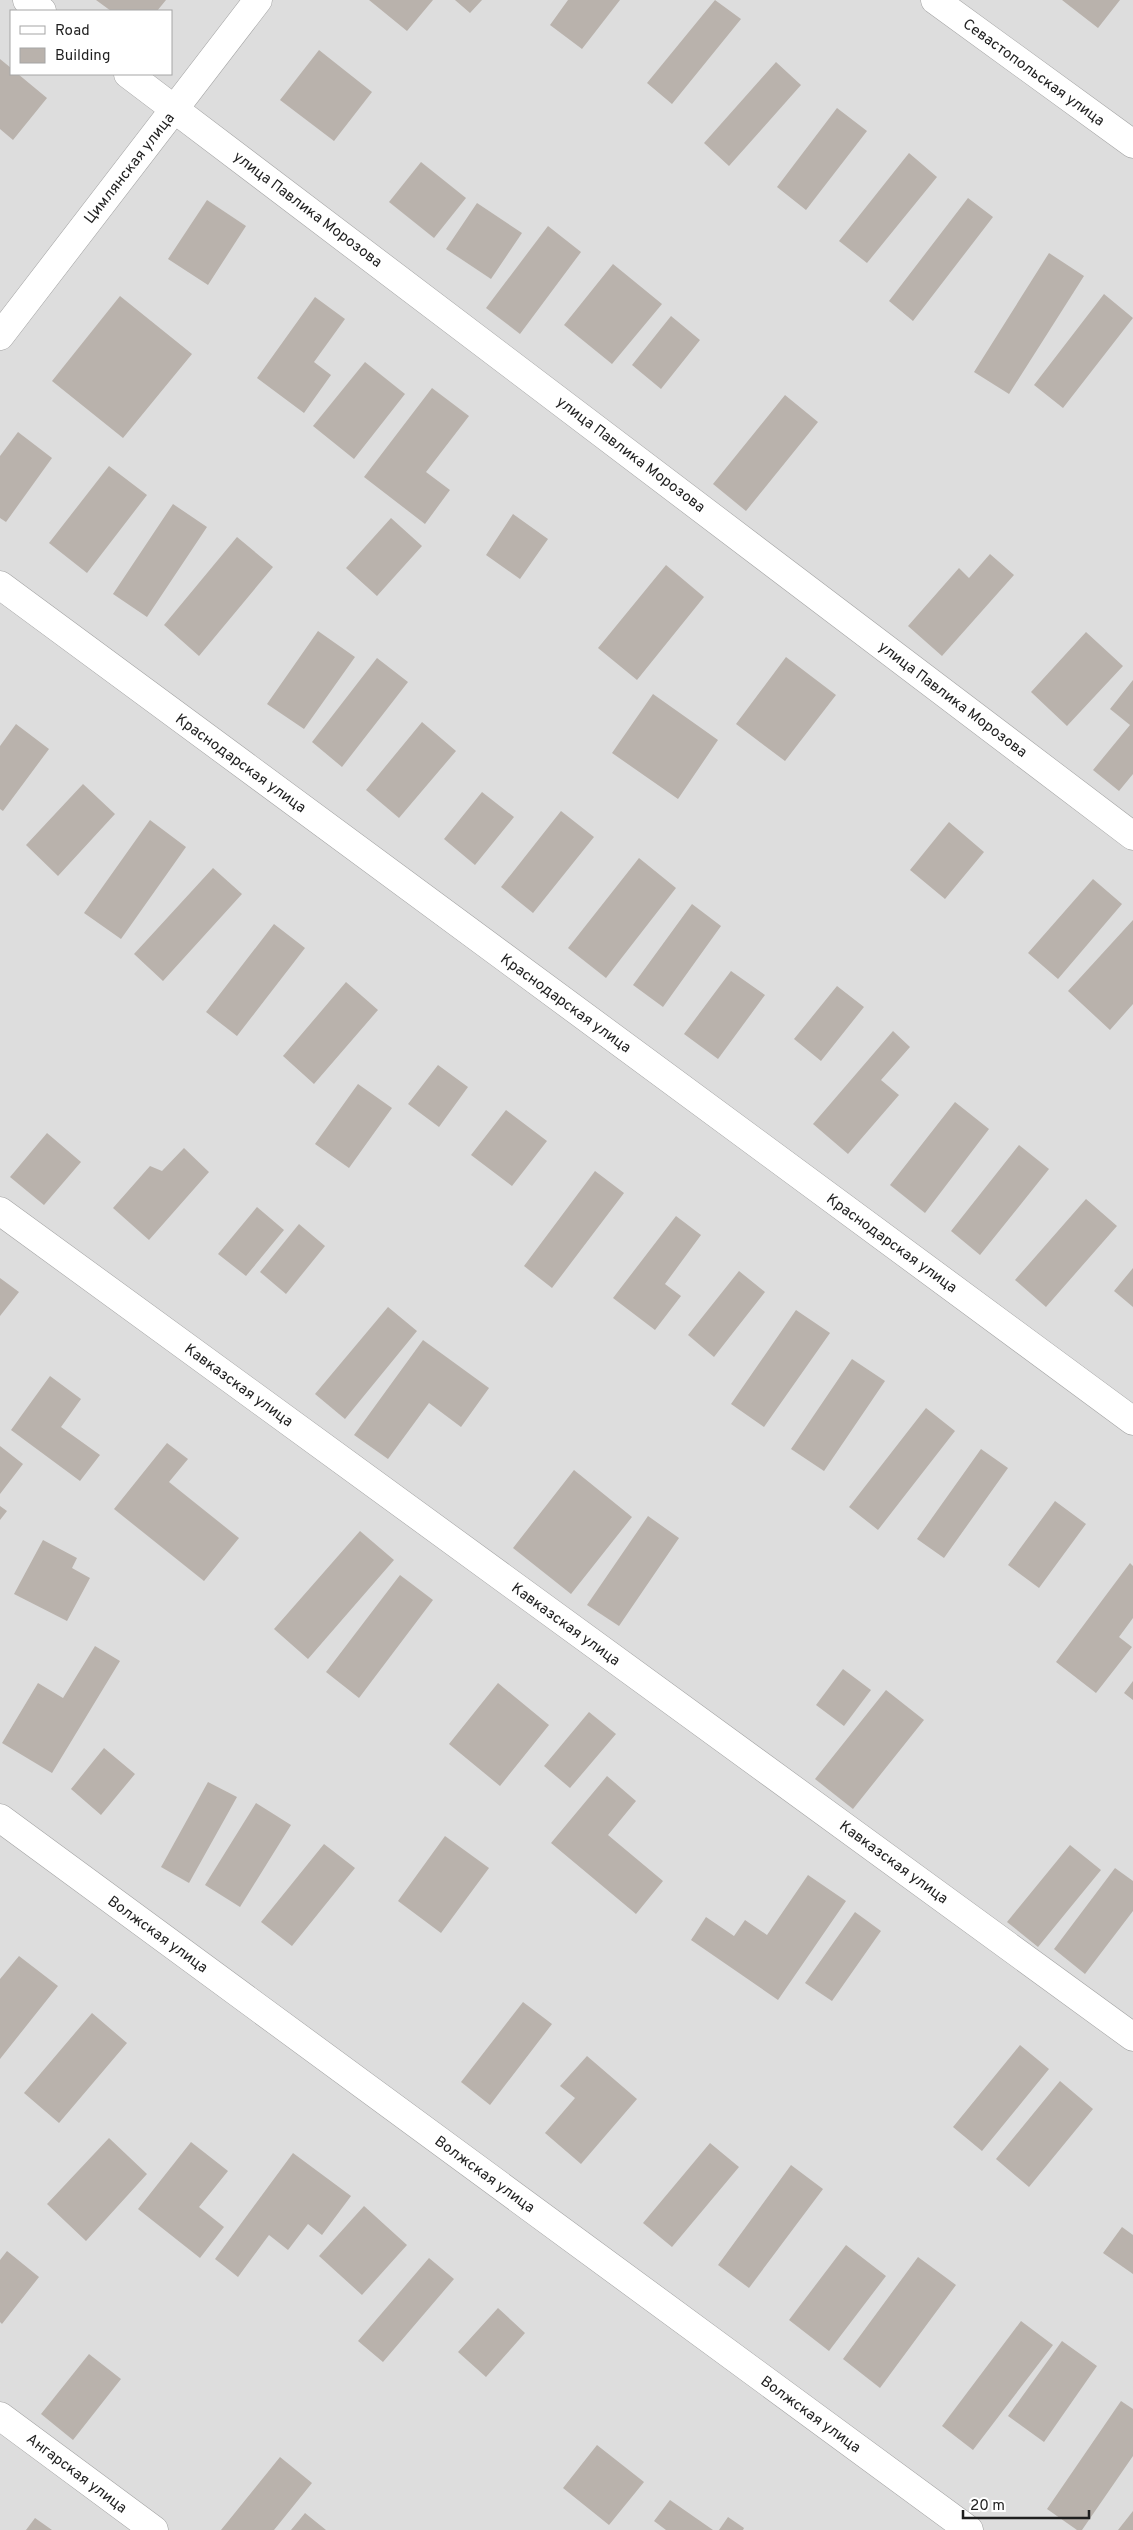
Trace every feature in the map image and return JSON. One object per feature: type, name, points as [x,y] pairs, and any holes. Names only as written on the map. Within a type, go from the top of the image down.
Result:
[{"type":"street","points":[[27,0],[41,10]]},
{"type":"street","name":"Цимлянская улица","points":[[0,336],[258,0]]},
{"type":"street","name":"Севастопольская улица","points":[[935,0],[1133,144]]},
{"type":"street","name":"улица Павлика Морозова","points":[[129,75],[1133,836]]},
{"type":"street","name":"Краснодарская улица","points":[[0,585],[1133,1421]]},
{"type":"street","name":"Кавказская улица","points":[[0,1211],[1133,2037]]},
{"type":"street","name":"Волжская улица","points":[[0,1818],[969,2530]]},
{"type":"street","name":"Ангарская улица","points":[[0,2416],[154,2530]]},
{"type":"shaded area","points":[[0,0],[1133,0],[1133,2530],[0,2530]]},
{"type":"building","points":[[96,0],[166,0],[158,10],[110,10]]},
{"type":"building","points":[[369,0],[433,0],[407,31]]},
{"type":"building","points":[[455,0],[482,0],[470,13]]},
{"type":"building","points":[[568,0],[620,0],[582,49],[550,25]]},
{"type":"building","points":[[715,0],[741,19],[672,104],[647,83]]},
{"type":"building","points":[[1062,0],[1120,0],[1098,28]]},
{"type":"building","points":[[319,50],[372,92],[334,141],[280,100]]},
{"type":"building","points":[[0,59],[10,67],[10,75],[19,75],[47,98],[13,140],[0,129]]},
{"type":"building","points":[[776,62],[801,85],[729,166],[704,143]]},
{"type":"building","points":[[837,108],[867,131],[806,210],[777,187]]},
{"type":"building","points":[[909,153],[937,177],[867,263],[839,241]]},
{"type":"building","points":[[421,162],[466,198],[434,238],[389,202]]},
{"type":"building","points":[[968,198],[993,217],[913,321],[889,301]]},
{"type":"building","points":[[207,200],[246,226],[208,285],[168,259]]},
{"type":"building","points":[[477,203],[522,233],[491,279],[446,249]]},
{"type":"building","points":[[548,226],[581,252],[520,334],[486,308]]},
{"type":"building","points":[[1049,253],[1084,276],[1009,394],[974,372]]},
{"type":"building","points":[[613,264],[662,304],[612,364],[564,325]]},
{"type":"building","points":[[1104,294],[1133,318],[1063,408],[1034,385]]},
{"type":"building","points":[[120,296],[192,354],[123,438],[52,381]]},
{"type":"building","points":[[315,297],[345,319],[314,362],[331,375],[304,413],[257,378]]},
{"type":"building","points":[[671,316],[700,340],[661,389],[632,365]]},
{"type":"building","points":[[365,362],[405,394],[354,459],[313,426]]},
{"type":"building","points":[[432,388],[469,416],[426,472],[450,490],[425,524],[364,477]]},
{"type":"building","points":[[785,395],[818,422],[746,511],[713,484]]},
{"type":"building","points":[[18,432],[52,458],[6,522],[0,518],[0,456]]},
{"type":"building","points":[[109,466],[147,495],[87,573],[49,543]]},
{"type":"building","points":[[173,504],[207,527],[147,617],[113,594]]},
{"type":"building","points":[[513,514],[548,539],[520,579],[486,555]]},
{"type":"building","points":[[391,518],[422,546],[377,596],[346,568]]},
{"type":"building","points":[[237,537],[273,567],[199,656],[164,625]]},
{"type":"building","points":[[990,554],[1014,575],[942,656],[908,626],[959,568],[969,578]]},
{"type":"building","points":[[666,565],[704,597],[637,680],[598,648]]},
{"type":"building","points":[[318,631],[355,657],[304,729],[267,704]]},
{"type":"building","points":[[1086,632],[1123,666],[1067,726],[1031,692]]},
{"type":"building","points":[[786,657],[836,695],[785,761],[736,724]]},
{"type":"building","points":[[377,658],[408,682],[342,767],[312,742]]},
{"type":"building","points":[[1133,680],[1133,774],[1119,791],[1093,770],[1130,725],[1110,709]]},
{"type":"building","points":[[653,694],[718,740],[678,799],[612,753]]},
{"type":"building","points":[[422,722],[456,751],[399,818],[366,790]]},
{"type":"building","points":[[16,724],[49,749],[3,811],[0,809],[0,746]]},
{"type":"building","points":[[83,784],[115,814],[58,876],[26,845]]},
{"type":"building","points":[[482,792],[514,817],[475,865],[444,839]]},
{"type":"building","points":[[561,811],[594,837],[533,913],[501,887]]},
{"type":"building","points":[[150,820],[186,847],[121,939],[84,913]]},
{"type":"building","points":[[949,822],[984,852],[945,899],[910,870]]},
{"type":"building","points":[[639,858],[676,888],[606,978],[568,948]]},
{"type":"building","points":[[213,868],[242,894],[163,981],[134,954]]},
{"type":"building","points":[[1093,879],[1122,904],[1058,979],[1028,953]]},
{"type":"building","points":[[692,904],[721,926],[663,1007],[633,985]]},
{"type":"building","points":[[1133,920],[1133,1004],[1110,1030],[1068,991]]},
{"type":"building","points":[[274,924],[305,948],[237,1036],[206,1012]]},
{"type":"building","points":[[731,971],[765,995],[718,1059],[684,1034]]},
{"type":"building","points":[[346,982],[378,1010],[314,1084],[283,1056]]},
{"type":"building","points":[[837,986],[864,1007],[821,1061],[794,1039]]},
{"type":"building","points":[[893,1031],[910,1047],[881,1080],[899,1095],[848,1154],[813,1124]]},
{"type":"building","points":[[438,1065],[468,1087],[439,1127],[408,1104]]},
{"type":"building","points":[[358,1084],[392,1108],[349,1168],[315,1144]]},
{"type":"building","points":[[955,1102],[989,1129],[925,1213],[890,1185]]},
{"type":"building","points":[[506,1110],[547,1141],[512,1186],[471,1155]]},
{"type":"building","points":[[47,1133],[81,1162],[44,1205],[10,1177]]},
{"type":"building","points":[[1019,1145],[1049,1169],[980,1255],[951,1231]]},
{"type":"building","points":[[184,1148],[209,1172],[149,1240],[113,1208],[150,1166],[162,1171]]},
{"type":"building","points":[[595,1171],[624,1193],[552,1288],[524,1266]]},
{"type":"building","points":[[1086,1199],[1117,1226],[1046,1307],[1015,1280]]},
{"type":"building","points":[[257,1207],[284,1230],[246,1276],[218,1254]]},
{"type":"building","points":[[676,1216],[701,1235],[665,1284],[681,1296],[655,1330],[613,1298]]},
{"type":"building","points":[[299,1224],[325,1246],[286,1294],[260,1272]]},
{"type":"building","points":[[1133,1268],[1133,1307],[1114,1291]]},
{"type":"building","points":[[739,1271],[765,1292],[714,1357],[688,1335]]},
{"type":"building","points":[[0,1278],[19,1292],[0,1316]]},
{"type":"building","points":[[388,1307],[417,1331],[345,1419],[315,1394]]},
{"type":"building","points":[[796,1310],[830,1333],[764,1427],[731,1404]]},
{"type":"building","points":[[423,1340],[489,1388],[461,1427],[429,1403],[388,1459],[354,1435]]},
{"type":"building","points":[[852,1359],[885,1381],[824,1471],[791,1449]]},
{"type":"building","points":[[50,1376],[81,1399],[61,1427],[100,1455],[80,1481],[11,1430]]},
{"type":"building","points":[[926,1408],[955,1431],[878,1530],[849,1507]]},
{"type":"building","points":[[167,1443],[188,1459],[169,1482],[239,1538],[204,1581],[114,1509]]},
{"type":"building","points":[[0,1446],[23,1464],[0,1494]]},
{"type":"building","points":[[981,1449],[1008,1468],[944,1558],[917,1539]]},
{"type":"building","points":[[574,1470],[632,1517],[571,1594],[513,1548]]},
{"type":"building","points":[[1055,1501],[1086,1524],[1039,1588],[1008,1565]]},
{"type":"building","points":[[0,1506],[7,1511],[0,1520]]},
{"type":"building","points":[[648,1516],[679,1538],[619,1626],[587,1605]]},
{"type":"building","points":[[360,1531],[394,1560],[308,1659],[274,1629]]},
{"type":"building","points":[[43,1540],[77,1558],[72,1568],[90,1578],[67,1621],[14,1594]]},
{"type":"building","points":[[1130,1563],[1133,1566],[1133,1618],[1119,1637],[1132,1647],[1096,1693],[1056,1662]]},
{"type":"building","points":[[400,1575],[433,1600],[359,1698],[326,1672]]},
{"type":"building","points":[[95,1646],[120,1661],[52,1773],[2,1743],[38,1683],[63,1698]]},
{"type":"building","points":[[843,1669],[871,1690],[844,1726],[816,1705]]},
{"type":"building","points":[[1133,1681],[1133,1700],[1124,1693]]},
{"type":"building","points":[[498,1683],[549,1725],[500,1786],[449,1744]]},
{"type":"building","points":[[886,1690],[924,1720],[853,1809],[815,1779]]},
{"type":"building","points":[[589,1712],[616,1734],[570,1788],[544,1766]]},
{"type":"building","points":[[104,1748],[135,1774],[101,1815],[71,1789]]},
{"type":"building","points":[[607,1776],[636,1801],[608,1835],[663,1881],[636,1914],[551,1843]]},
{"type":"building","points":[[208,1782],[237,1797],[189,1883],[161,1867]]},
{"type":"building","points":[[256,1803],[291,1825],[240,1907],[205,1885]]},
{"type":"building","points":[[445,1836],[489,1868],[441,1933],[398,1901]]},
{"type":"building","points":[[324,1844],[355,1868],[292,1946],[261,1922]]},
{"type":"building","points":[[1070,1845],[1101,1870],[1038,1947],[1007,1922]]},
{"type":"building","points":[[1115,1868],[1133,1881],[1133,1911],[1085,1974],[1054,1949]]},
{"type":"building","points":[[808,1875],[846,1901],[778,2000],[691,1940],[706,1917],[734,1936],[745,1920],[767,1935]]},
{"type":"building","points":[[855,1912],[881,1931],[832,2001],[805,1983]]},
{"type":"building","points":[[19,1956],[58,1986],[0,2059],[0,1979]]},
{"type":"building","points":[[523,2002],[552,2024],[490,2105],[461,2082]]},
{"type":"building","points":[[92,2013],[127,2043],[59,2123],[24,2093]]},
{"type":"building","points":[[1020,2045],[1049,2069],[982,2151],[953,2127]]},
{"type":"building","points":[[587,2056],[637,2099],[581,2164],[545,2133],[575,2098],[560,2086]]},
{"type":"building","points":[[1060,2081],[1093,2109],[1029,2187],[996,2159]]},
{"type":"building","points":[[109,2138],[147,2174],[86,2241],[47,2204]]},
{"type":"building","points":[[191,2142],[228,2171],[199,2207],[224,2227],[200,2258],[138,2209]]},
{"type":"building","points":[[710,2143],[739,2167],[672,2247],[643,2223]]},
{"type":"building","points":[[293,2153],[351,2196],[322,2235],[308,2224],[288,2250],[269,2235],[238,2277],[215,2259]]},
{"type":"building","points":[[791,2165],[823,2189],[749,2288],[718,2265]]},
{"type":"building","points":[[364,2206],[407,2245],[362,2295],[319,2256]]},
{"type":"building","points":[[1122,2227],[1133,2235],[1133,2274],[1103,2253]]},
{"type":"building","points":[[846,2245],[886,2276],[829,2351],[789,2320]]},
{"type":"building","points":[[7,2251],[39,2277],[2,2324],[0,2322],[0,2260]]},
{"type":"building","points":[[918,2257],[956,2285],[880,2388],[843,2359]]},
{"type":"building","points":[[429,2258],[454,2279],[383,2362],[358,2341]]},
{"type":"building","points":[[498,2308],[525,2333],[486,2377],[458,2352]]},
{"type":"building","points":[[1021,2321],[1053,2345],[973,2450],[942,2426]]},
{"type":"building","points":[[1062,2341],[1097,2366],[1044,2442],[1008,2416]]},
{"type":"building","points":[[89,2354],[121,2379],[73,2440],[41,2414]]},
{"type":"building","points":[[1121,2401],[1133,2409],[1133,2456],[1082,2530],[1077,2530],[1047,2509]]},
{"type":"building","points":[[597,2445],[644,2482],[609,2525],[563,2488]]},
{"type":"building","points":[[280,2457],[312,2483],[274,2530],[221,2530]]},
{"type":"building","points":[[670,2500],[713,2530],[666,2530],[654,2521]]},
{"type":"building","points":[[1133,2511],[1133,2530],[1118,2530]]},
{"type":"building","points":[[305,2513],[326,2530],[291,2530]]},
{"type":"building","points":[[728,2517],[744,2528],[743,2530],[719,2530]]},
{"type":"building","points":[[35,2518],[52,2530],[26,2530]]}]
